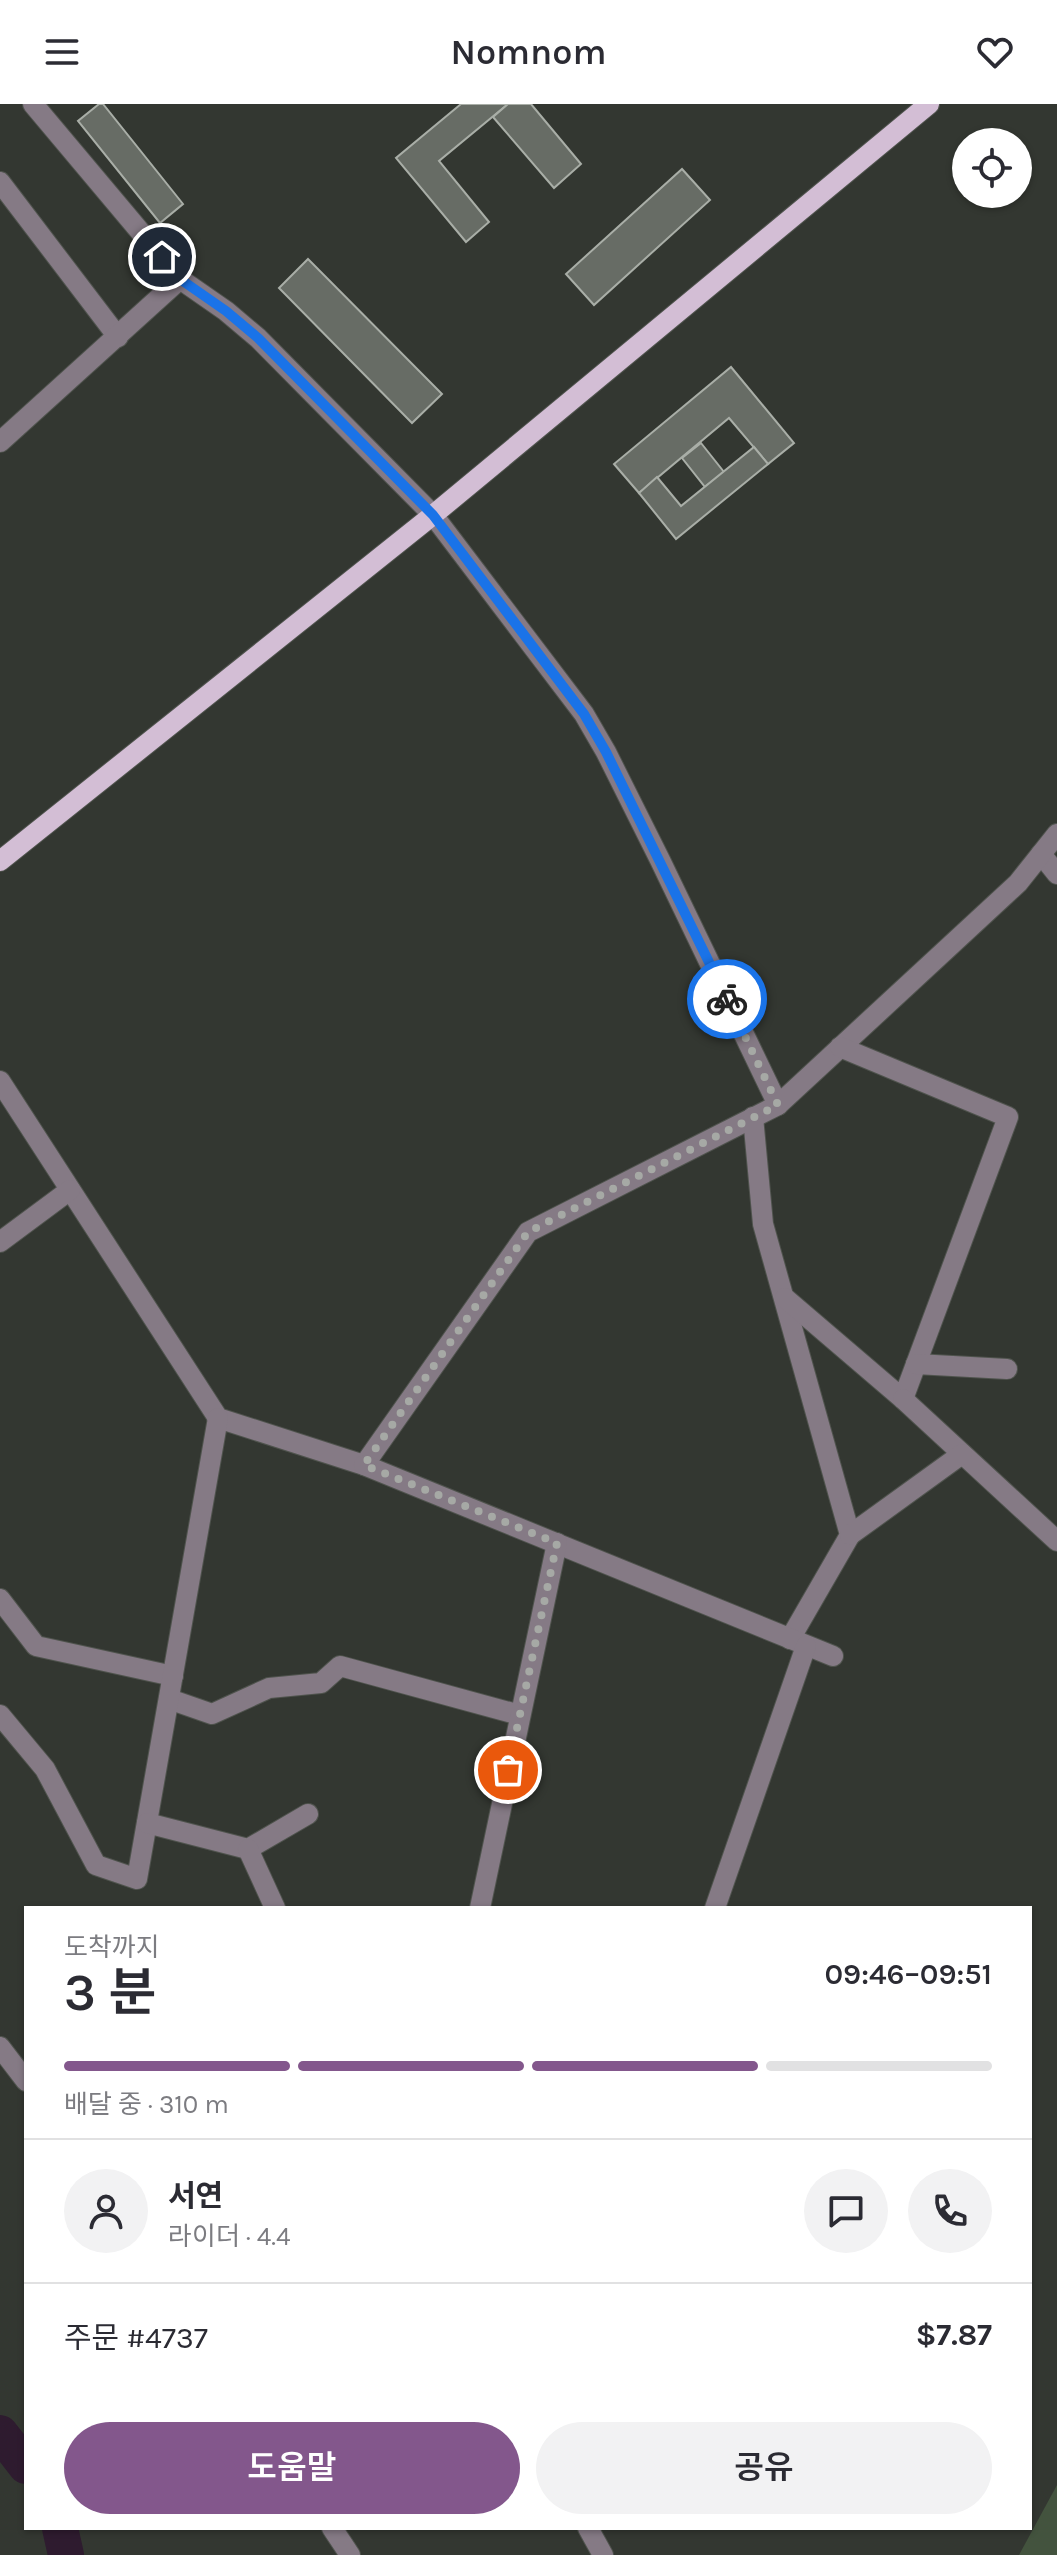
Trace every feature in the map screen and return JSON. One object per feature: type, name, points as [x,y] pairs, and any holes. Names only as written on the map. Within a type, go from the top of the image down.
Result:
[{"type":"main road","points":[[0,861],[433,515],[929,104]]},
{"type":"street","points":[[33,104],[180,279],[258,338],[433,515],[584,714],[606,752],[778,1105]]},
{"type":"street","points":[[0,182],[118,337]]},
{"type":"street","points":[[0,442],[180,279]]},
{"type":"street","points":[[364,1465],[528,1232],[778,1105],[1018,883],[1057,834]]},
{"type":"street","points":[[1041,854],[1057,874]]},
{"type":"street","points":[[840,1047],[1008,1117],[903,1399]]},
{"type":"street","points":[[0,1081],[218,1418],[364,1465],[833,1656]]},
{"type":"street","points":[[753,1117],[763,1224],[850,1535]]},
{"type":"street","points":[[0,1242],[70,1190]]},
{"type":"street","points":[[785,1298],[903,1399],[1057,1541]]},
{"type":"street","points":[[916,1364],[1007,1369]]},
{"type":"street","points":[[0,1715],[45,1769],[96,1865],[137,1879],[218,1418]]},
{"type":"street","points":[[716,1906],[798,1642],[850,1535],[962,1454]]},
{"type":"street","points":[[480,1906],[557,1543]]},
{"type":"street","points":[[0,1599],[36,1646],[173,1676]]},
{"type":"street","points":[[169,1699],[212,1714],[269,1688],[321,1683],[340,1666],[520,1715]]},
{"type":"street","points":[[147,1823],[248,1849],[308,1814]]},
{"type":"street","points":[[248,1849],[274,1906]]},
{"type":"street","points":[[0,2047],[24,2078]]},
{"type":"street","points":[[333,2530],[350,2555]]},
{"type":"street","points":[[589,2530],[603,2555]]},
{"type":"green space","points":[[1057,2485],[1057,2555],[1019,2555]]},
{"type":"building","points":[[103,104],[183,204],[160,223],[78,121]]},
{"type":"building","points":[[461,104],[508,104],[439,161],[489,222],[466,242],[396,158]]},
{"type":"building","points":[[508,104],[531,104],[581,164],[554,188],[493,117]]},
{"type":"building","points":[[682,169],[710,200],[594,305],[566,274]]},
{"type":"building","points":[[308,259],[442,394],[412,423],[279,288]]},
{"type":"building","points":[[731,367],[794,443],[768,464],[729,418],[639,493],[614,464]]},
{"type":"building","points":[[701,443],[724,472],[705,487],[682,458]]},
{"type":"building","points":[[754,447],[768,464],[676,539],[639,493],[657,477],[681,506]]},
{"type":"waterway","points":[[0,2433],[24,2463]]},
{"type":"waterway","points":[[60,2530],[66,2555]]},
{"type":"way so far","points":[[508,1770],[557,1543],[364,1465],[528,1232],[778,1105],[727,999]]},
{"type":"route","points":[[162,257],[180,279],[258,338],[433,515],[584,714],[606,752],[727,999]]}]
